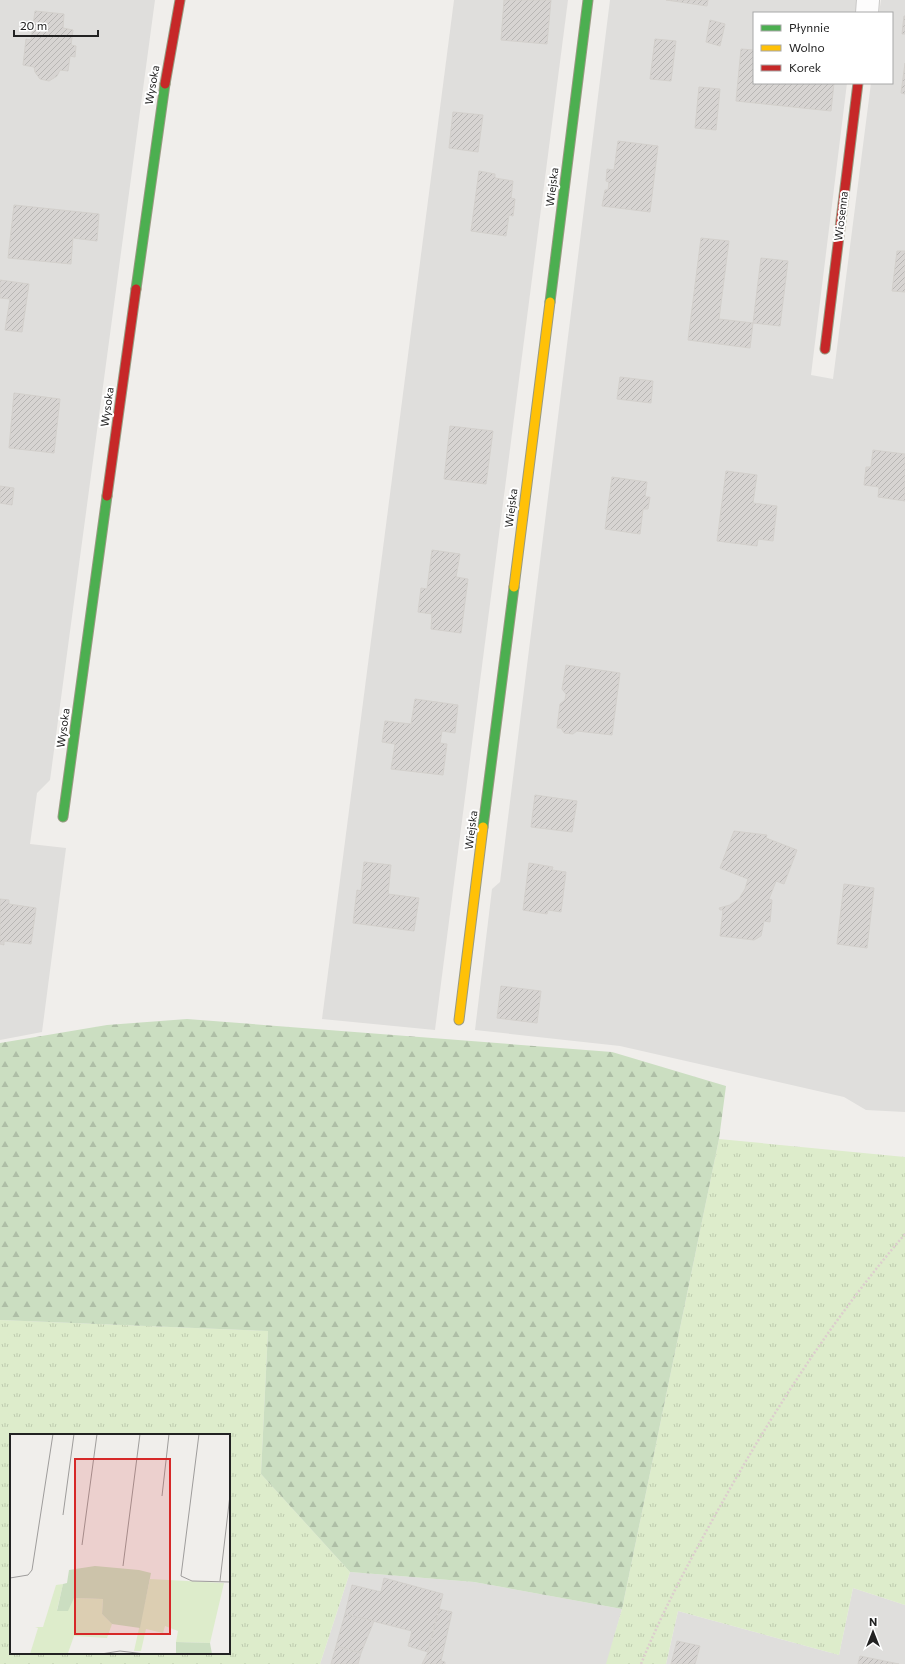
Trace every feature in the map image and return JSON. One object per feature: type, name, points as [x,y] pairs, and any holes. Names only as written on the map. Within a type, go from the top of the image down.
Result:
[{"type":"street","name":"Wysoka","points":[[63,817],[161,107],[180,0]]},
{"type":"street","name":"Wiejska","points":[[459,1020],[588,0]]},
{"type":"street","points":[[867,12],[868,0]]},
{"type":"street","name":"Wiosenna","points":[[825,349],[858,84]]},
{"type":"path","points":[[641,1664],[670,1598],[772,1416],[814,1354],[905,1234]]},
{"type":"shaded area","points":[[0,0],[155,0],[50,780],[37,793],[30,844],[66,848],[42,1032],[0,1040]]},
{"type":"shaded area","points":[[454,0],[568,0],[435,1030],[322,1019]]},
{"type":"shaded area","points":[[610,0],[858,0],[856,12],[753,12],[753,84],[847,84],[811,375],[833,379],[871,84],[893,84],[893,12],[879,12],[881,0],[905,0],[905,1112],[866,1110],[844,1097],[620,1046],[475,1030],[492,889],[500,882]]},
{"type":"shaded area","points":[[350,1572],[474,1582],[622,1609],[607,1664],[320,1664]]},
{"type":"shaded area","points":[[853,1588],[905,1605],[905,1664],[666,1664],[678,1611],[839,1655]]},
{"type":"green space","points":[[187,1019],[612,1052],[726,1086],[719,1139],[622,1609],[474,1582],[350,1572],[261,1474],[268,1331],[0,1320],[0,1043],[107,1025]]},
{"type":"green space","points":[[719,1139],[905,1157],[905,1605],[853,1588],[839,1655],[678,1611],[666,1664],[606,1664],[622,1609]]},
{"type":"green space","points":[[0,1320],[268,1331],[261,1474],[350,1572],[320,1664],[0,1664]]},
{"type":"building","points":[[504,0],[551,0],[547,44],[501,40]]},
{"type":"building","points":[[666,0],[708,0],[707,6]]},
{"type":"building","points":[[35,11],[64,14],[63,28],[73,30],[71,45],[76,46],[75,57],[70,56],[68,71],[60,70],[57,76],[49,81],[40,79],[35,72],[34,67],[23,65],[26,39],[31,40]]},
{"type":"building","points":[[904,16],[905,34],[902,34]]},
{"type":"building","points":[[710,20],[725,24],[720,46],[706,42]]},
{"type":"building","points":[[655,39],[676,41],[671,81],[650,79]]},
{"type":"building","points":[[741,49],[753,50],[753,84],[834,84],[831,111],[736,101]]},
{"type":"building","points":[[905,63],[905,94],[901,93]]},
{"type":"building","points":[[699,87],[720,89],[716,130],[695,128]]},
{"type":"building","points":[[453,112],[483,115],[478,152],[449,148]]},
{"type":"building","points":[[618,141],[658,146],[650,212],[602,206],[605,190],[608,190],[609,182],[606,181],[607,169],[614,170]]},
{"type":"building","points":[[479,171],[495,174],[495,178],[513,181],[511,198],[515,199],[513,216],[509,215],[506,236],[471,231]]},
{"type":"building","points":[[14,205],[99,214],[97,241],[73,238],[71,264],[8,258]]},
{"type":"building","points":[[701,238],[729,241],[719,319],[753,323],[750,348],[688,340]]},
{"type":"building","points":[[897,251],[905,251],[905,292],[892,291]]},
{"type":"building","points":[[761,258],[788,261],[780,326],[753,323]]},
{"type":"building","points":[[0,280],[29,284],[22,332],[5,330],[10,299],[0,298]]},
{"type":"building","points":[[620,377],[653,381],[651,403],[617,399]]},
{"type":"building","points":[[14,393],[60,399],[54,453],[9,448]]},
{"type":"building","points":[[450,426],[493,431],[486,484],[444,479]]},
{"type":"building","points":[[873,450],[905,454],[905,501],[878,497],[879,487],[864,485],[866,467],[871,467]]},
{"type":"building","points":[[726,471],[757,475],[753,503],[777,506],[773,541],[758,539],[757,546],[717,541]]},
{"type":"building","points":[[612,477],[647,482],[645,497],[650,497],[648,509],[643,509],[640,534],[605,529]]},
{"type":"building","points":[[0,486],[14,488],[12,505],[0,503]]},
{"type":"building","points":[[432,550],[460,554],[456,577],[468,579],[461,633],[431,629],[432,614],[418,612],[421,588],[427,589]]},
{"type":"building","points":[[566,665],[620,673],[612,735],[577,731],[573,734],[564,733],[561,728],[557,728],[560,704],[565,700],[566,694],[562,689]]},
{"type":"building","points":[[415,699],[458,705],[455,733],[442,731],[440,743],[447,744],[443,775],[391,769],[395,744],[382,742],[385,721],[411,724]]},
{"type":"building","points":[[535,795],[577,801],[572,832],[531,827]]},
{"type":"building","points":[[734,831],[767,835],[766,838],[797,850],[784,884],[776,881],[769,899],[772,900],[770,922],[764,921],[761,936],[754,940],[720,936],[723,910],[720,910],[719,908],[730,905],[739,899],[745,889],[748,879],[720,868]]},
{"type":"building","points":[[364,862],[391,865],[388,894],[419,898],[414,931],[353,923],[357,890],[361,891]]},
{"type":"building","points":[[529,863],[553,867],[552,870],[566,872],[561,912],[548,910],[547,914],[523,910]]},
{"type":"building","points":[[844,884],[874,888],[867,948],[837,944]]},
{"type":"building","points":[[0,899],[9,900],[9,904],[36,908],[31,944],[4,941],[4,945],[0,944]]},
{"type":"building","points":[[501,986],[541,991],[537,1023],[497,1018]]},
{"type":"building","points":[[384,1578],[443,1594],[428,1652],[408,1646],[412,1631],[345,1614],[352,1585],[381,1592]]},
{"type":"building","points":[[439,1609],[452,1612],[441,1661],[445,1662],[445,1664],[422,1664],[428,1652]]},
{"type":"building","points":[[345,1614],[374,1621],[361,1653],[336,1646]]},
{"type":"building","points":[[677,1641],[700,1646],[695,1664],[671,1664]]},
{"type":"building","points":[[336,1646],[361,1653],[358,1664],[331,1664]]},
{"type":"building","points":[[860,1656],[899,1664],[858,1664]]},
{"type":"traffic: fast","points":[[550,302],[588,0]]},
{"type":"traffic: fast","points":[[136,289],[165,84]]},
{"type":"traffic: fast","points":[[63,817],[107,496]]},
{"type":"traffic: fast","points":[[483,827],[514,587]]},
{"type":"traffic: slow","points":[[514,587],[550,302]]},
{"type":"traffic: slow","points":[[459,1020],[483,827]]},
{"type":"traffic: jam","points":[[165,84],[180,0]]},
{"type":"traffic: jam","points":[[825,349],[858,84]]},
{"type":"traffic: jam","points":[[107,496],[136,289]]}]
